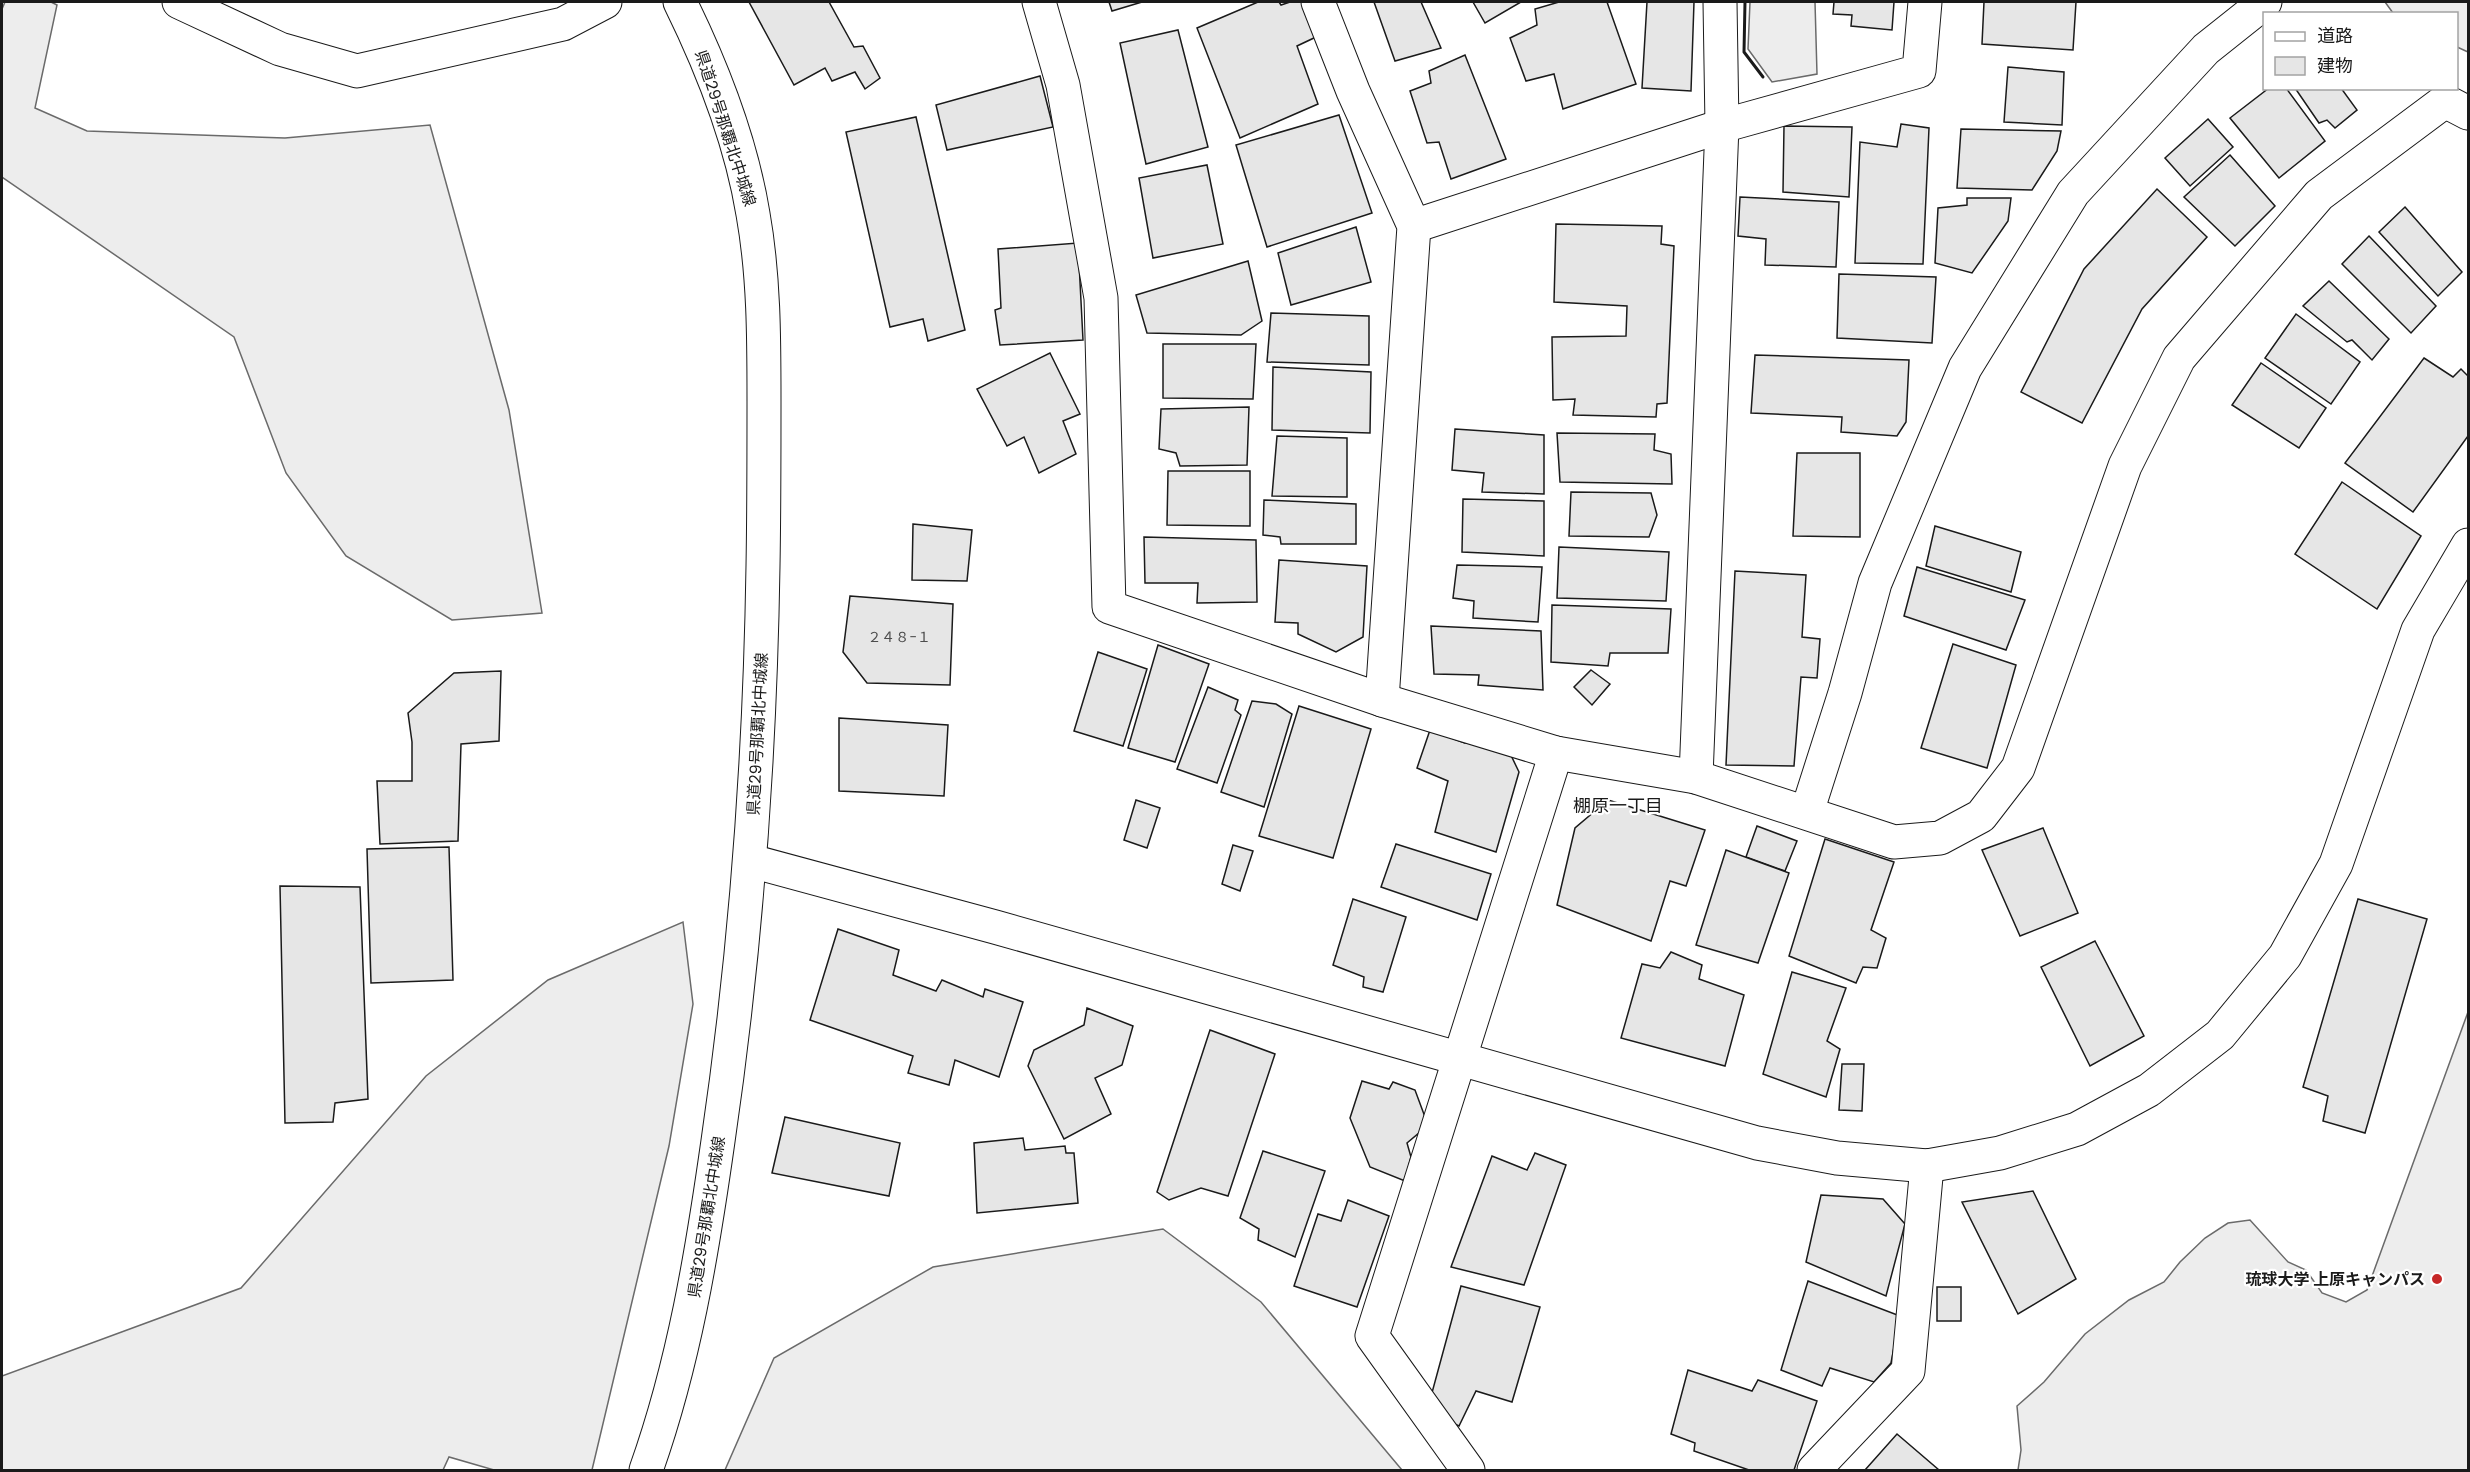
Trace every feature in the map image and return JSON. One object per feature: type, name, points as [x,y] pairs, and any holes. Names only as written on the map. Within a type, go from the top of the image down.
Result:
[{"type":"street","points":[[179,2],[280,49],[357,71],[563,24],[605,2]]},
{"type":"street","name":"県道29号那覇北中城線","points":[[646,1470],[667,1413],[691,1316],[730,1059],[751,861],[761,691],[764,303],[753,212],[737,150],[716,86],[680,2]]},
{"type":"street","points":[[1040,2],[1063,85],[1101,298],[1109,607],[1382,700],[1556,753],[1696,777],[1894,842],[1940,838],[1981,816],[2018,768],[2126,466],[2179,358],[2319,195],[2445,101],[2469,113]]},
{"type":"street","points":[[1318,2],[1353,91],[1414,226],[1382,700]]},
{"type":"street","points":[[1696,777],[1722,126],[1720,2]]},
{"type":"street","points":[[1414,226],[1722,126],[1918,71],[1925,2]]},
{"type":"street","points":[[1807,812],[1845,693],[1875,583],[1965,368],[2073,193],[2206,49],[2265,2]]},
{"type":"street","points":[[751,861],[1757,1143],[1837,1158],[1927,1166],[2000,1153],[2077,1129],[2149,1090],[2220,1035],[2285,956],[2336,864],[2418,630],[2469,545]]},
{"type":"street","points":[[1468,1470],[1372,1336],[1556,753]]},
{"type":"street","points":[[1814,1470],[1908,1371],[1927,1166]]},
{"type":"shaded area","points":[[5,2],[51,2],[57,5],[35,108],[87,131],[285,138],[430,125],[509,410],[542,613],[452,620],[346,556],[286,473],[234,337],[2,177],[2,9]]},
{"type":"shaded area","points":[[1750,2],[1815,2],[1817,74],[1772,82],[1748,49]]},
{"type":"shaded area","points":[[2385,2],[2468,2],[2468,52],[2458,47],[2458,12],[2392,12]]},
{"type":"shaded area","points":[[683,922],[693,1004],[669,1146],[592,1470],[494,1470],[449,1457],[443,1470],[2,1470],[2,1376],[241,1288],[426,1076],[548,980]]},
{"type":"shaded area","name":"琉球大学 上原キャンパス","points":[[2468,1012],[2468,1470],[2018,1470],[2021,1450],[2017,1406],[2044,1382],[2085,1334],[2129,1300],[2164,1282],[2180,1262],[2205,1238],[2228,1223],[2250,1220],[2288,1262],[2306,1270],[2322,1293],[2346,1302],[2367,1290]]},
{"type":"shaded area","points":[[1163,1229],[1261,1302],[1402,1470],[725,1470],[774,1358],[933,1267]]},
{"type":"building","points":[[749,2],[829,2],[854,47],[863,46],[880,78],[865,89],[855,72],[832,81],[825,68],[794,85]]},
{"type":"building","points":[[1109,2],[1142,2],[1112,11]]},
{"type":"building","points":[[1258,2],[1279,2],[1281,5],[1303,2],[1316,37],[1297,46],[1318,104],[1240,138],[1197,28]]},
{"type":"building","points":[[1374,2],[1421,2],[1441,48],[1395,61]]},
{"type":"building","points":[[1473,2],[1521,2],[1485,23]]},
{"type":"building","points":[[1559,2],[1607,2],[1636,84],[1563,109],[1554,74],[1526,81],[1510,38],[1537,25],[1535,9]]},
{"type":"building","points":[[1647,2],[1694,2],[1691,91],[1642,88]]},
{"type":"building","points":[[1834,2],[1894,2],[1892,30],[1851,26],[1852,15],[1833,14]]},
{"type":"building","points":[[1984,2],[2076,2],[2073,50],[1982,44]]},
{"type":"building","points":[[1178,30],[1208,147],[1146,164],[1120,43]]},
{"type":"building","points":[[1465,55],[1506,159],[1451,179],[1439,142],[1427,143],[1410,91],[1431,83],[1429,71]]},
{"type":"building","points":[[2008,67],[2064,72],[2062,125],[2004,122]]},
{"type":"building","points":[[1040,76],[1053,127],[947,150],[936,105]]},
{"type":"building","points":[[2266,90],[2287,90],[2325,141],[2279,178],[2230,118]]},
{"type":"building","points":[[2296,90],[2342,90],[2357,110],[2335,128],[2327,120],[2319,123]]},
{"type":"building","points":[[1339,115],[1372,213],[1267,247],[1236,145]]},
{"type":"building","points":[[916,117],[965,330],[928,341],[923,319],[890,327],[846,132]]},
{"type":"building","points":[[2208,119],[2233,147],[2190,186],[2165,158]]},
{"type":"building","points":[[1901,124],[1929,128],[1923,264],[1855,263],[1860,142],[1897,147]]},
{"type":"building","points":[[1784,126],[1852,127],[1849,197],[1783,192]]},
{"type":"building","points":[[1961,129],[2061,131],[2057,151],[2032,190],[1957,188]]},
{"type":"building","points":[[2230,155],[2275,206],[2235,246],[2184,197]]},
{"type":"building","points":[[1207,165],[1223,244],[1153,258],[1139,178]]},
{"type":"building","points":[[2157,189],[2207,237],[2142,309],[2082,423],[2021,392],[2084,269]]},
{"type":"building","points":[[1740,197],[1839,202],[1836,267],[1765,265],[1766,239],[1738,236]]},
{"type":"building","points":[[1967,198],[2011,198],[2008,221],[1972,273],[1935,263],[1938,208],[1967,205]]},
{"type":"building","points":[[2405,207],[2462,272],[2438,296],[2379,232]]},
{"type":"building","points":[[1556,224],[1662,226],[1661,244],[1674,246],[1667,403],[1657,404],[1656,417],[1573,415],[1575,399],[1553,400],[1552,337],[1626,336],[1627,306],[1554,302]]},
{"type":"building","points":[[1356,227],[1371,282],[1291,305],[1278,253]]},
{"type":"building","points":[[2369,236],[2436,306],[2411,333],[2342,264]]},
{"type":"building","points":[[1078,243],[1083,340],[1000,345],[995,310],[1001,308],[998,249]]},
{"type":"building","points":[[1248,261],[1262,321],[1241,335],[1147,333],[1136,295]]},
{"type":"building","points":[[1839,274],[1936,277],[1932,343],[1837,338]]},
{"type":"building","points":[[2329,281],[2389,339],[2372,360],[2352,340],[2347,342],[2303,306]]},
{"type":"building","points":[[1271,313],[1369,316],[1369,365],[1267,362]]},
{"type":"building","points":[[2296,314],[2360,362],[2331,404],[2265,358]]},
{"type":"building","points":[[1163,344],[1256,344],[1253,399],[1163,398]]},
{"type":"building","points":[[1050,353],[1080,414],[1063,421],[1076,454],[1039,473],[1024,437],[1007,446],[977,389]]},
{"type":"building","points":[[1755,355],[1909,360],[1906,422],[1897,436],[1841,432],[1842,417],[1751,413]]},
{"type":"building","points":[[2424,358],[2453,377],[2461,369],[2468,376],[2468,436],[2413,512],[2345,463]]},
{"type":"building","points":[[2261,363],[2326,408],[2299,448],[2232,405]]},
{"type":"building","points":[[1273,367],[1371,372],[1370,433],[1272,430]]},
{"type":"building","points":[[1249,407],[1247,465],[1180,466],[1176,453],[1159,449],[1161,409]]},
{"type":"building","points":[[1455,429],[1544,435],[1544,494],[1482,492],[1484,473],[1452,470]]},
{"type":"building","points":[[1557,433],[1655,434],[1654,450],[1671,454],[1672,484],[1560,482]]},
{"type":"building","points":[[1277,436],[1347,438],[1347,497],[1272,496]]},
{"type":"building","points":[[1797,453],[1860,453],[1860,537],[1793,536]]},
{"type":"building","points":[[1168,471],[1250,471],[1250,526],[1167,525]]},
{"type":"building","points":[[2342,482],[2421,536],[2377,609],[2295,554]]},
{"type":"building","points":[[1571,492],[1651,493],[1657,515],[1649,537],[1569,536]]},
{"type":"building","points":[[1463,499],[1544,501],[1544,556],[1462,552]]},
{"type":"building","points":[[1264,500],[1356,504],[1356,544],[1281,544],[1280,537],[1263,535]]},
{"type":"building","points":[[913,524],[972,530],[967,581],[912,580]]},
{"type":"building","points":[[1935,526],[2021,552],[2011,592],[1926,566]]},
{"type":"building","points":[[1144,537],[1256,540],[1257,602],[1197,603],[1198,583],[1145,583]]},
{"type":"building","points":[[1559,547],[1669,552],[1666,601],[1557,598]]},
{"type":"building","points":[[1279,560],[1367,566],[1363,637],[1336,652],[1298,634],[1298,623],[1275,622]]},
{"type":"building","points":[[1457,565],[1542,567],[1538,622],[1473,618],[1474,601],[1453,598]]},
{"type":"building","points":[[1917,567],[2025,600],[2006,650],[1904,616]]},
{"type":"building","points":[[1735,571],[1806,575],[1802,637],[1820,639],[1817,678],[1801,677],[1794,766],[1726,765]]},
{"type":"building","points":[[850,596],[953,604],[950,685],[867,683],[843,652]]},
{"type":"building","points":[[1552,605],[1671,609],[1668,653],[1610,653],[1608,666],[1551,662]]},
{"type":"building","points":[[1431,626],[1541,631],[1543,690],[1478,685],[1479,675],[1434,674]]},
{"type":"building","points":[[1953,644],[2016,665],[1987,768],[1921,748]]},
{"type":"building","points":[[1158,645],[1209,664],[1175,762],[1128,748]]},
{"type":"building","points":[[1098,652],[1147,669],[1123,746],[1074,731]]},
{"type":"building","points":[[1591,670],[1610,684],[1592,705],[1574,687]]},
{"type":"building","points":[[501,671],[499,741],[461,744],[458,841],[380,844],[377,781],[412,781],[412,742],[408,713],[454,673]]},
{"type":"building","points":[[1208,687],[1238,700],[1235,710],[1241,715],[1217,783],[1177,769]]},
{"type":"building","points":[[1252,701],[1276,704],[1292,714],[1264,807],[1221,792]]},
{"type":"building","points":[[1299,706],[1371,729],[1333,858],[1259,836]]},
{"type":"building","points":[[839,718],[948,725],[944,796],[839,791]]},
{"type":"building","points":[[1430,730],[1465,743],[1470,736],[1507,747],[1519,772],[1496,852],[1435,832],[1448,781],[1417,768]]},
{"type":"building","points":[[1136,800],[1160,808],[1147,848],[1124,840]]},
{"type":"building","points":[[1608,800],[1705,830],[1686,886],[1670,881],[1651,941],[1557,905],[1575,828]]},
{"type":"building","points":[[1757,826],[1797,841],[1785,871],[1746,857]]},
{"type":"building","points":[[2043,828],[2078,913],[2020,936],[1982,850]]},
{"type":"building","points":[[1825,839],[1894,862],[1871,930],[1886,938],[1877,968],[1863,967],[1856,983],[1789,956]]},
{"type":"building","points":[[1396,844],[1491,874],[1477,920],[1381,887]]},
{"type":"building","points":[[1233,845],[1253,851],[1240,891],[1222,884]]},
{"type":"building","points":[[449,847],[453,980],[371,983],[367,849]]},
{"type":"building","points":[[1726,850],[1789,873],[1758,963],[1696,945]]},
{"type":"building","points":[[280,886],[360,887],[368,1099],[335,1103],[333,1122],[285,1123]]},
{"type":"building","points":[[1353,899],[1406,917],[1383,992],[1363,987],[1364,977],[1333,965]]},
{"type":"building","points":[[2358,899],[2427,919],[2365,1133],[2323,1121],[2328,1096],[2303,1087]]},
{"type":"building","points":[[838,929],[899,950],[893,975],[936,991],[942,980],[983,997],[985,989],[1023,1002],[999,1077],[955,1060],[949,1085],[908,1073],[913,1056],[810,1020]]},
{"type":"building","points":[[2095,941],[2144,1036],[2090,1066],[2041,967]]},
{"type":"building","points":[[1671,952],[1702,965],[1699,979],[1744,995],[1725,1066],[1621,1038],[1642,964],[1660,968]]},
{"type":"building","points":[[1792,972],[1846,988],[1827,1041],[1840,1049],[1826,1097],[1763,1074]]},
{"type":"building","points":[[1087,1008],[1133,1026],[1122,1065],[1095,1078],[1111,1114],[1064,1139],[1028,1066],[1034,1050],[1084,1025]]},
{"type":"building","points":[[1210,1030],[1275,1054],[1228,1196],[1201,1188],[1169,1200],[1157,1192]]},
{"type":"building","points":[[1842,1064],[1864,1064],[1862,1111],[1839,1110]]},
{"type":"building","points":[[1362,1081],[1389,1089],[1393,1082],[1415,1090],[1425,1117],[1420,1132],[1407,1143],[1411,1157],[1405,1181],[1370,1167],[1350,1118]]},
{"type":"building","points":[[785,1117],[900,1143],[889,1196],[772,1173]]},
{"type":"building","points":[[1023,1138],[1025,1150],[1065,1146],[1066,1153],[1074,1153],[1078,1203],[977,1213],[974,1143]]},
{"type":"building","points":[[1263,1151],[1325,1171],[1295,1257],[1258,1240],[1259,1229],[1240,1218]]},
{"type":"building","points":[[1535,1153],[1566,1165],[1524,1285],[1451,1267],[1492,1156],[1527,1170]]},
{"type":"building","points":[[2033,1191],[2076,1279],[2018,1314],[1962,1202]]},
{"type":"building","points":[[1821,1195],[1883,1199],[1905,1224],[1886,1296],[1806,1262]]},
{"type":"building","points":[[1348,1200],[1389,1216],[1357,1307],[1294,1286],[1318,1214],[1341,1221]]},
{"type":"building","points":[[1808,1281],[1900,1316],[1891,1363],[1874,1382],[1830,1368],[1822,1386],[1781,1370]]},
{"type":"building","points":[[1461,1286],[1540,1307],[1512,1402],[1476,1391],[1459,1426],[1427,1411]]},
{"type":"building","points":[[1937,1287],[1961,1287],[1961,1321],[1937,1321]]},
{"type":"building","points":[[1688,1370],[1752,1391],[1758,1380],[1817,1401],[1794,1470],[1749,1470],[1694,1451],[1695,1443],[1671,1434]]},
{"type":"building","points":[[1897,1434],[1939,1470],[1865,1470]]},
{"type":"wall","points":[[1745,2],[1744,52],[1763,77]]},
{"type":"place","name":"琉球大学 上原キャンパス","points":[[2437,1279]]},
{"type":"district","name":"棚原一丁目","points":[[1618,806]]}]
